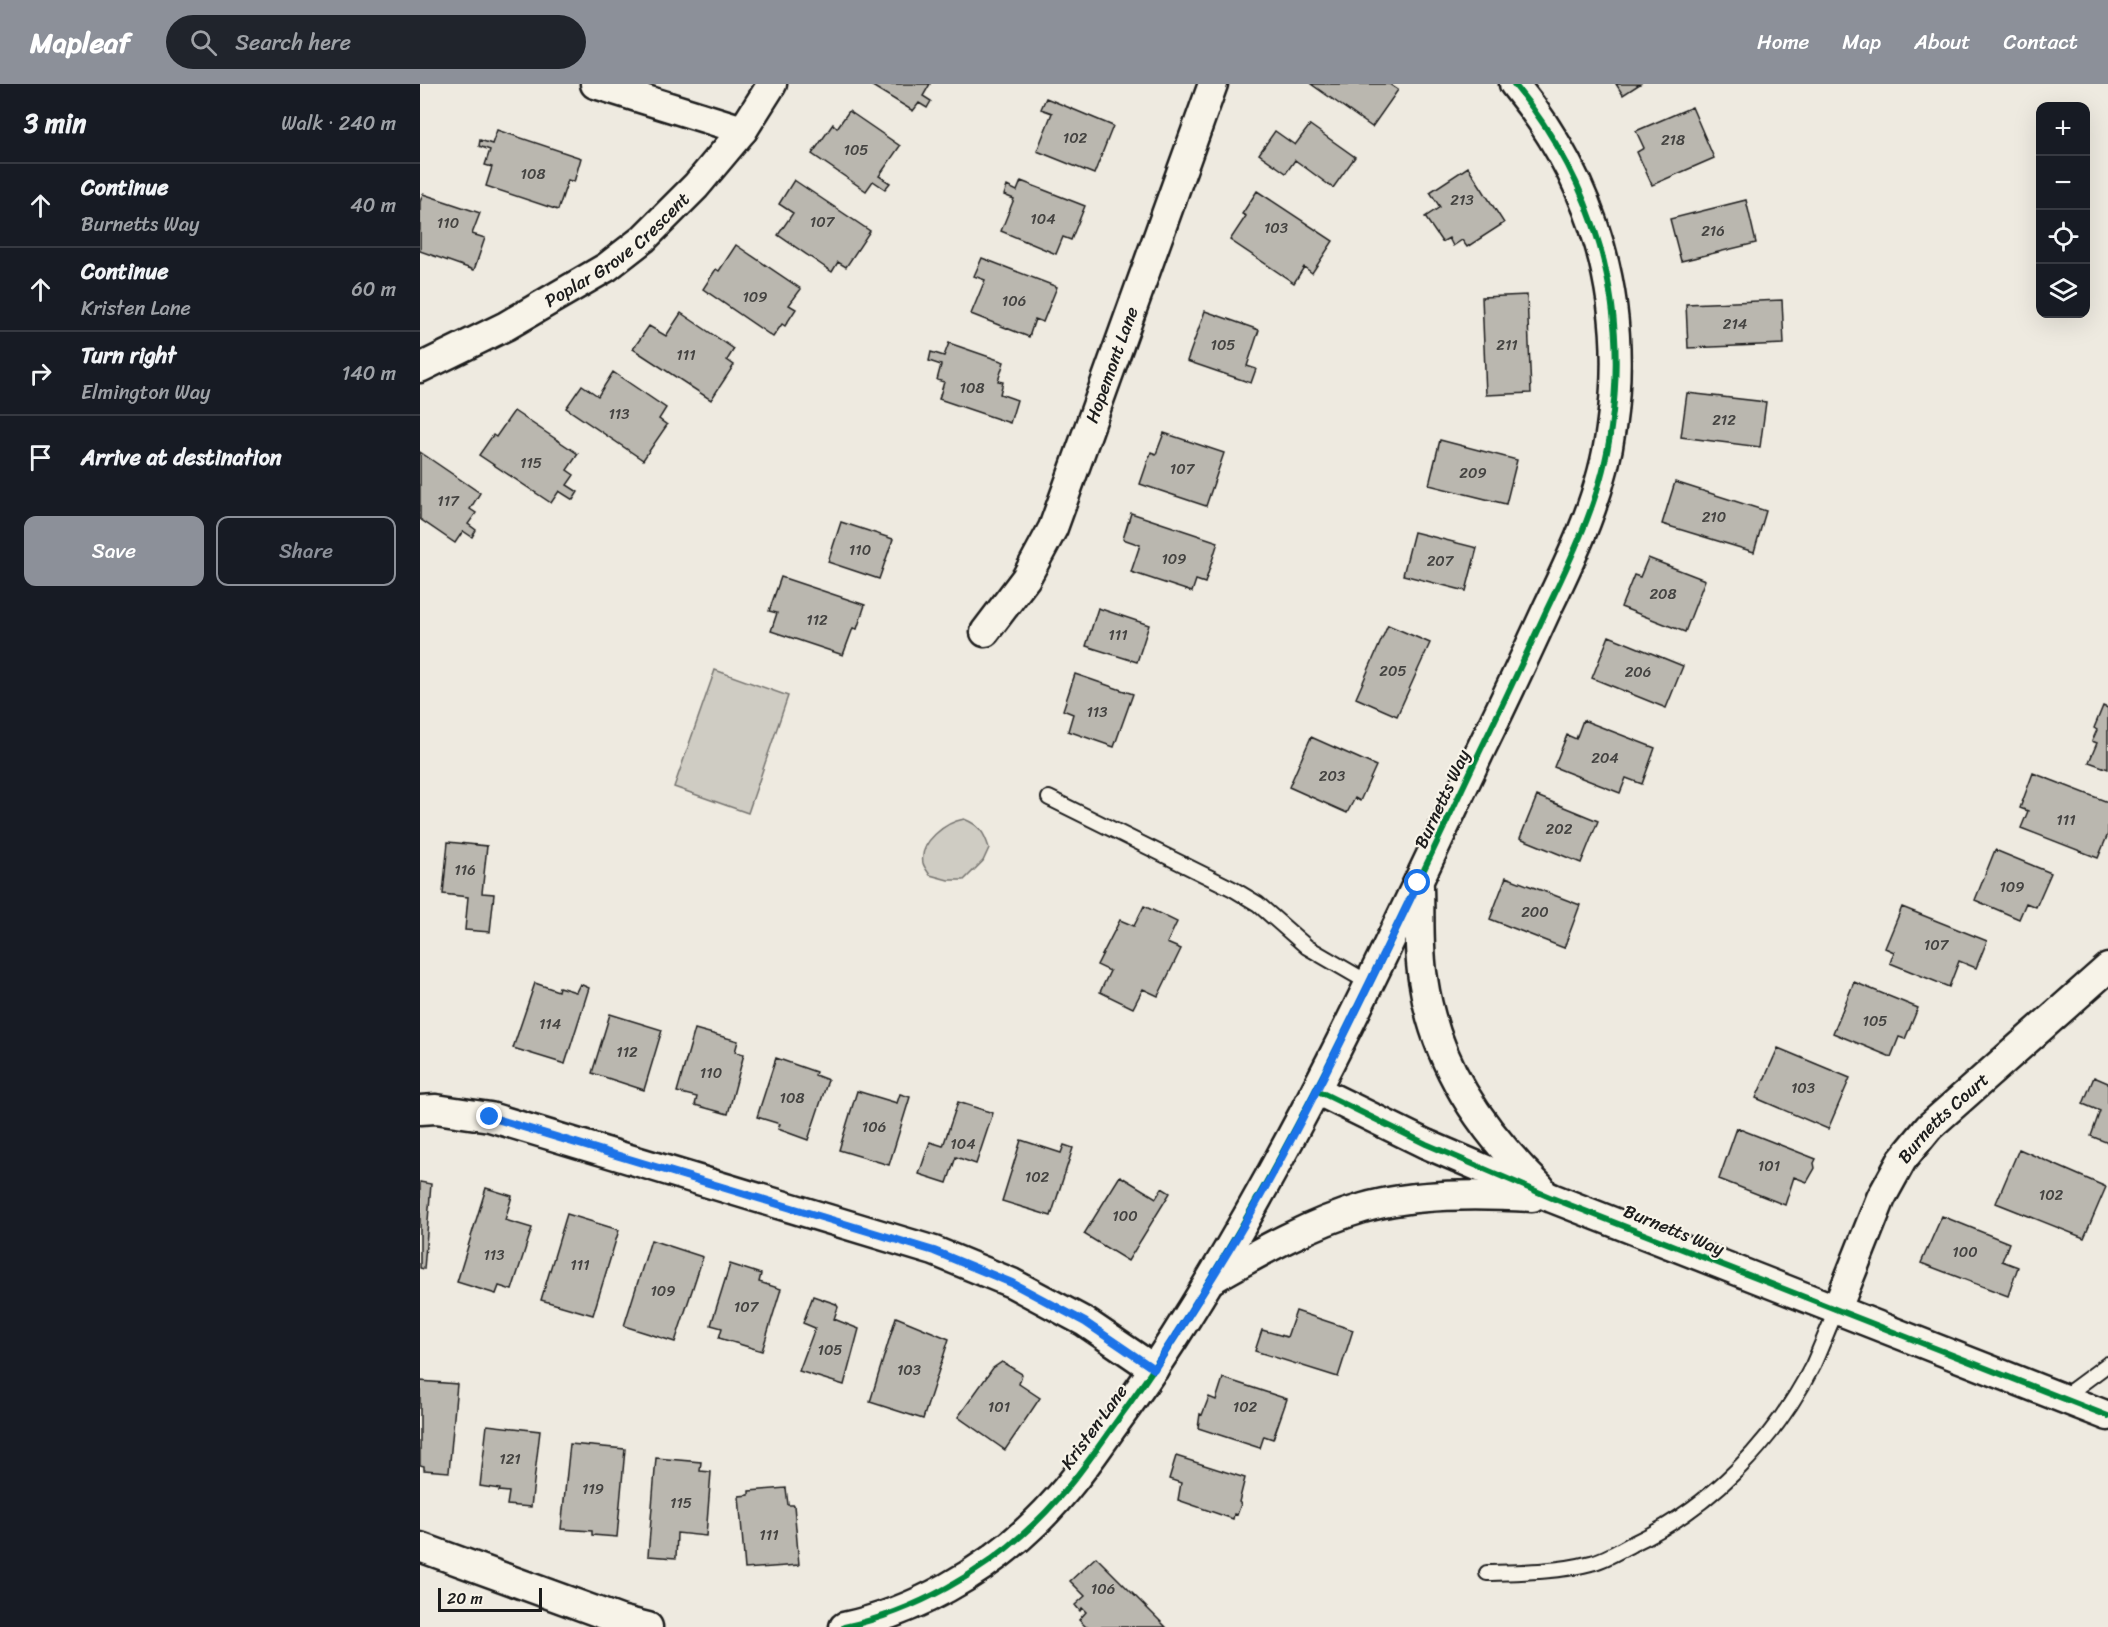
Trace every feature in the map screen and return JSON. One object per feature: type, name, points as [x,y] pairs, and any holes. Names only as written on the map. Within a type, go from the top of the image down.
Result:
[{"type":"street","points":[[595,84],[743,130]]},
{"type":"street","name":"Poplar Grove Crescent","points":[[420,368],[506,326],[607,267],[643,239],[696,186],[743,130],[772,84]]},
{"type":"street","name":"Hopemont Lane","points":[[985,632],[1026,578],[1053,528],[1212,84]]},
{"type":"street","name":"Burnetts Way","points":[[1514,84],[1552,136],[1581,189],[1605,258],[1614,306],[1617,368],[1611,430],[1598,490],[1576,548],[1418,883],[1316,1090],[1426,1144],[1552,1198],[2108,1416]]},
{"type":"street","points":[[1418,883],[1422,977],[1431,1019],[1446,1060],[1474,1112],[1510,1157],[1552,1198]]},
{"type":"street","name":"Burnetts Court","points":[[1836,1311],[1881,1198],[1902,1160],[1929,1127],[2108,968]]},
{"type":"street","name":"Kristen Lane","points":[[844,1627],[896,1611],[950,1586],[999,1554],[1026,1531],[1075,1480],[1154,1369],[1211,1280],[1253,1209],[1316,1090]]},
{"type":"street","points":[[420,1110],[436,1109],[490,1117],[934,1251],[1022,1288],[1085,1322],[1154,1369]]},
{"type":"street","points":[[1211,1280],[1306,1230],[1364,1208],[1417,1198],[1485,1194],[1552,1198]]},
{"type":"street","points":[[420,1547],[620,1620],[648,1627]]},
{"type":"lane","points":[[1049,798],[1233,889],[1258,904],[1307,948],[1369,983]]},
{"type":"lane","points":[[1487,1573],[1539,1571],[1593,1563],[1655,1534],[1703,1501],[1753,1454],[1782,1417],[1812,1365],[1836,1311]]},
{"type":"lane","points":[[2062,1398],[2108,1364]]},
{"type":"shaded area","points":[[715,670],[788,696],[748,813],[674,787]]},
{"type":"shaded area","points":[[964,819],[974,824],[985,838],[989,848],[983,861],[964,880],[948,880],[930,875],[923,863],[923,855],[929,841],[949,824]]},
{"type":"building","points":[[869,84],[930,84],[923,96],[931,101],[927,108],[919,103],[913,111]]},
{"type":"building","points":[[1311,84],[1389,84],[1398,90],[1372,127]]},
{"type":"building","points":[[1616,84],[1640,84],[1623,95]]},
{"type":"building","points":[[1046,98],[1113,126],[1094,174],[1037,151],[1052,113],[1041,109]]},
{"type":"building","points":[[1692,107],[1714,158],[1652,185],[1637,152],[1644,148],[1636,131]]},
{"type":"building","points":[[849,111],[900,146],[879,176],[890,183],[885,189],[873,181],[866,191],[812,154],[833,124],[837,128]]},
{"type":"building","points":[[1310,125],[1355,157],[1333,188],[1295,160],[1286,173],[1259,154],[1275,131],[1295,145]]},
{"type":"building","points":[[497,130],[581,158],[574,182],[568,180],[558,210],[486,186],[492,167],[485,165],[490,150],[479,146],[480,140],[492,144]]},
{"type":"building","points":[[1468,167],[1504,223],[1467,247],[1462,240],[1453,246],[1449,238],[1442,242],[1425,217],[1440,207],[1430,192]]},
{"type":"building","points":[[794,180],[870,231],[846,267],[838,262],[832,272],[778,235],[793,213],[779,204]]},
{"type":"building","points":[[1021,181],[1085,206],[1071,240],[1063,237],[1056,254],[1001,231],[1014,199],[1004,195],[1007,186],[1017,191]]},
{"type":"building","points":[[1257,191],[1333,241],[1312,273],[1304,267],[1294,283],[1230,240],[1246,216],[1242,214]]},
{"type":"building","points":[[423,194],[480,213],[472,234],[485,238],[474,270],[420,251],[420,202]]},
{"type":"building","points":[[1746,200],[1756,243],[1681,261],[1670,219]]},
{"type":"building","points":[[736,245],[801,289],[789,305],[796,309],[785,326],[782,324],[773,337],[703,289],[716,269],[719,271]]},
{"type":"building","points":[[982,258],[1057,287],[1043,322],[1035,319],[1029,337],[971,314],[985,280],[974,276]]},
{"type":"building","points":[[1527,295],[1531,393],[1486,395],[1482,297]]},
{"type":"building","points":[[1782,300],[1784,344],[1688,348],[1686,304]]},
{"type":"building","points":[[1205,311],[1259,330],[1247,366],[1256,369],[1251,383],[1187,361]]},
{"type":"building","points":[[681,313],[734,349],[727,360],[734,365],[711,400],[633,349],[649,326],[666,336]]},
{"type":"building","points":[[949,343],[1004,362],[998,381],[1003,382],[1000,394],[1017,400],[1010,423],[939,399],[944,382],[937,380],[941,365],[929,361],[931,352],[944,356]]},
{"type":"building","points":[[613,372],[666,408],[659,419],[667,425],[643,460],[566,408],[582,385],[598,396]]},
{"type":"building","points":[[1687,393],[1766,402],[1760,447],[1681,437]]},
{"type":"building","points":[[514,411],[578,454],[567,470],[574,475],[567,485],[578,492],[573,500],[559,491],[551,503],[479,455],[493,435],[496,437]]},
{"type":"building","points":[[1164,433],[1224,453],[1206,506],[1140,484],[1151,452],[1156,454]]},
{"type":"building","points":[[1440,440],[1517,460],[1506,504],[1429,485]]},
{"type":"building","points":[[420,452],[480,493],[470,509],[476,513],[468,524],[476,530],[472,537],[463,531],[455,543],[420,519]]},
{"type":"building","points":[[1675,482],[1766,511],[1754,552],[1662,524]]},
{"type":"building","points":[[1131,513],[1218,542],[1205,583],[1196,580],[1192,592],[1131,572],[1140,545],[1123,539]]},
{"type":"building","points":[[841,522],[893,539],[879,579],[828,562]]},
{"type":"building","points":[[1414,532],[1477,548],[1466,591],[1403,575]]},
{"type":"building","points":[[1648,558],[1705,580],[1685,632],[1621,607],[1634,575],[1640,577]]},
{"type":"building","points":[[781,577],[865,605],[857,629],[853,628],[843,655],[771,631],[777,613],[769,611]]},
{"type":"building","points":[[1098,608],[1149,625],[1137,662],[1086,646]]},
{"type":"building","points":[[1388,625],[1430,643],[1397,716],[1356,698]]},
{"type":"building","points":[[1609,636],[1683,666],[1666,708],[1592,678]]},
{"type":"building","points":[[1075,674],[1133,694],[1114,747],[1068,731],[1073,714],[1063,710]]},
{"type":"building","points":[[2103,706],[2108,708],[2108,769],[2089,762],[2097,743],[2092,741],[2097,730],[2094,728]]},
{"type":"building","points":[[1583,720],[1655,748],[1642,784],[1626,778],[1620,793],[1554,767],[1567,735],[1576,739]]},
{"type":"building","points":[[1311,737],[1376,766],[1360,801],[1355,798],[1347,813],[1289,787]]},
{"type":"building","points":[[2033,773],[2108,802],[2108,834],[2098,858],[2021,828],[2028,811],[2020,808]]},
{"type":"building","points":[[1537,796],[1598,821],[1581,863],[1520,838]]},
{"type":"building","points":[[448,842],[487,846],[482,893],[494,894],[490,932],[465,930],[468,897],[443,894]]},
{"type":"building","points":[[1995,850],[2051,873],[2036,907],[2026,903],[2019,919],[1975,900]]},
{"type":"building","points":[[1506,877],[1580,905],[1564,948],[1490,919]]},
{"type":"building","points":[[1144,906],[1177,922],[1167,943],[1181,949],[1158,996],[1143,989],[1133,1008],[1100,992],[1110,971],[1097,965],[1120,920],[1134,926]]},
{"type":"building","points":[[1902,907],[1987,941],[1976,968],[1959,961],[1949,987],[1890,963],[1894,952],[1885,948]]},
{"type":"building","points":[[1854,982],[1918,1008],[1905,1039],[1899,1037],[1891,1057],[1833,1033]]},
{"type":"building","points":[[535,983],[558,991],[559,987],[576,992],[580,984],[589,988],[565,1064],[513,1048]]},
{"type":"building","points":[[610,1014],[662,1030],[644,1090],[592,1073]]},
{"type":"building","points":[[695,1029],[738,1041],[735,1052],[744,1054],[728,1114],[695,1105],[697,1097],[677,1092]]},
{"type":"building","points":[[1778,1048],[1850,1078],[1828,1129],[1756,1098]]},
{"type":"building","points":[[776,1058],[816,1072],[815,1075],[828,1080],[808,1140],[778,1129],[780,1124],[757,1117]]},
{"type":"building","points":[[2094,1077],[2108,1083],[2108,1143],[2091,1136],[2100,1111],[2083,1104]]},
{"type":"building","points":[[857,1091],[897,1103],[900,1094],[910,1097],[889,1165],[839,1150]]},
{"type":"building","points":[[958,1102],[993,1113],[976,1164],[956,1157],[947,1183],[919,1174],[930,1142],[943,1146]]},
{"type":"building","points":[[1737,1128],[1816,1159],[1815,1168],[1807,1182],[1794,1177],[1785,1205],[1719,1179]]},
{"type":"building","points":[[1021,1140],[1061,1153],[1064,1145],[1073,1148],[1051,1216],[1002,1201]]},
{"type":"building","points":[[2019,1149],[2106,1187],[2084,1238],[1996,1203]]},
{"type":"building","points":[[1120,1176],[1156,1198],[1162,1188],[1170,1193],[1128,1261],[1084,1234]]},
{"type":"building","points":[[420,1182],[431,1184],[424,1269],[420,1268]]},
{"type":"building","points":[[486,1188],[512,1196],[505,1220],[532,1228],[512,1290],[499,1286],[496,1294],[457,1282]]},
{"type":"building","points":[[567,1214],[619,1230],[593,1315],[541,1300]]},
{"type":"building","points":[[1942,1216],[2009,1243],[2002,1261],[2018,1267],[2008,1296],[1921,1263]]},
{"type":"building","points":[[651,1240],[703,1257],[675,1342],[624,1326]]},
{"type":"building","points":[[730,1264],[761,1274],[759,1282],[781,1289],[762,1351],[719,1338],[722,1328],[711,1325]]},
{"type":"building","points":[[813,1296],[836,1304],[838,1307],[834,1319],[859,1329],[844,1385],[799,1371],[815,1328],[803,1323]]},
{"type":"building","points":[[1296,1311],[1353,1330],[1338,1377],[1255,1351],[1262,1330],[1287,1337]]},
{"type":"building","points":[[896,1317],[949,1339],[923,1419],[870,1402]]},
{"type":"building","points":[[1002,1362],[1022,1374],[1019,1384],[1040,1398],[1005,1450],[958,1417],[993,1368]]},
{"type":"building","points":[[1223,1378],[1287,1399],[1273,1439],[1264,1436],[1260,1448],[1198,1428],[1200,1414],[1202,1415],[1209,1397],[1216,1400]]},
{"type":"building","points":[[420,1381],[457,1384],[449,1472],[424,1470],[424,1466],[420,1465]]},
{"type":"building","points":[[487,1425],[540,1431],[531,1507],[507,1505],[509,1492],[480,1486]]},
{"type":"building","points":[[570,1444],[625,1449],[617,1537],[592,1535],[592,1531],[561,1529]]},
{"type":"building","points":[[1176,1456],[1245,1478],[1239,1502],[1241,1504],[1233,1519],[1178,1500],[1181,1483],[1169,1479]]},
{"type":"building","points":[[656,1458],[701,1462],[700,1471],[711,1472],[706,1536],[677,1533],[676,1558],[648,1556]]},
{"type":"building","points":[[786,1488],[788,1505],[794,1505],[799,1565],[745,1569],[739,1496],[749,1495],[749,1491]]},
{"type":"building","points":[[1096,1557],[1166,1627],[1086,1627],[1079,1620],[1086,1612],[1082,1608],[1080,1611],[1075,1605],[1085,1596],[1070,1581]]},
{"type":"cycle path","points":[[844,1627],[896,1611],[947,1588],[1016,1540],[1047,1511],[1076,1477],[1159,1361],[1259,1196],[1336,1050],[1409,901],[1577,543],[1602,475],[1611,428],[1615,381],[1615,335],[1610,289],[1600,246],[1585,203],[1566,162],[1542,122],[1514,84]]},
{"type":"cycle path","points":[[1316,1090],[1426,1144],[1552,1198],[2108,1416]]},
{"type":"route","points":[[490,1117],[934,1251],[1012,1283],[1085,1322],[1154,1369],[1253,1209],[1316,1090],[1418,883]]}]
